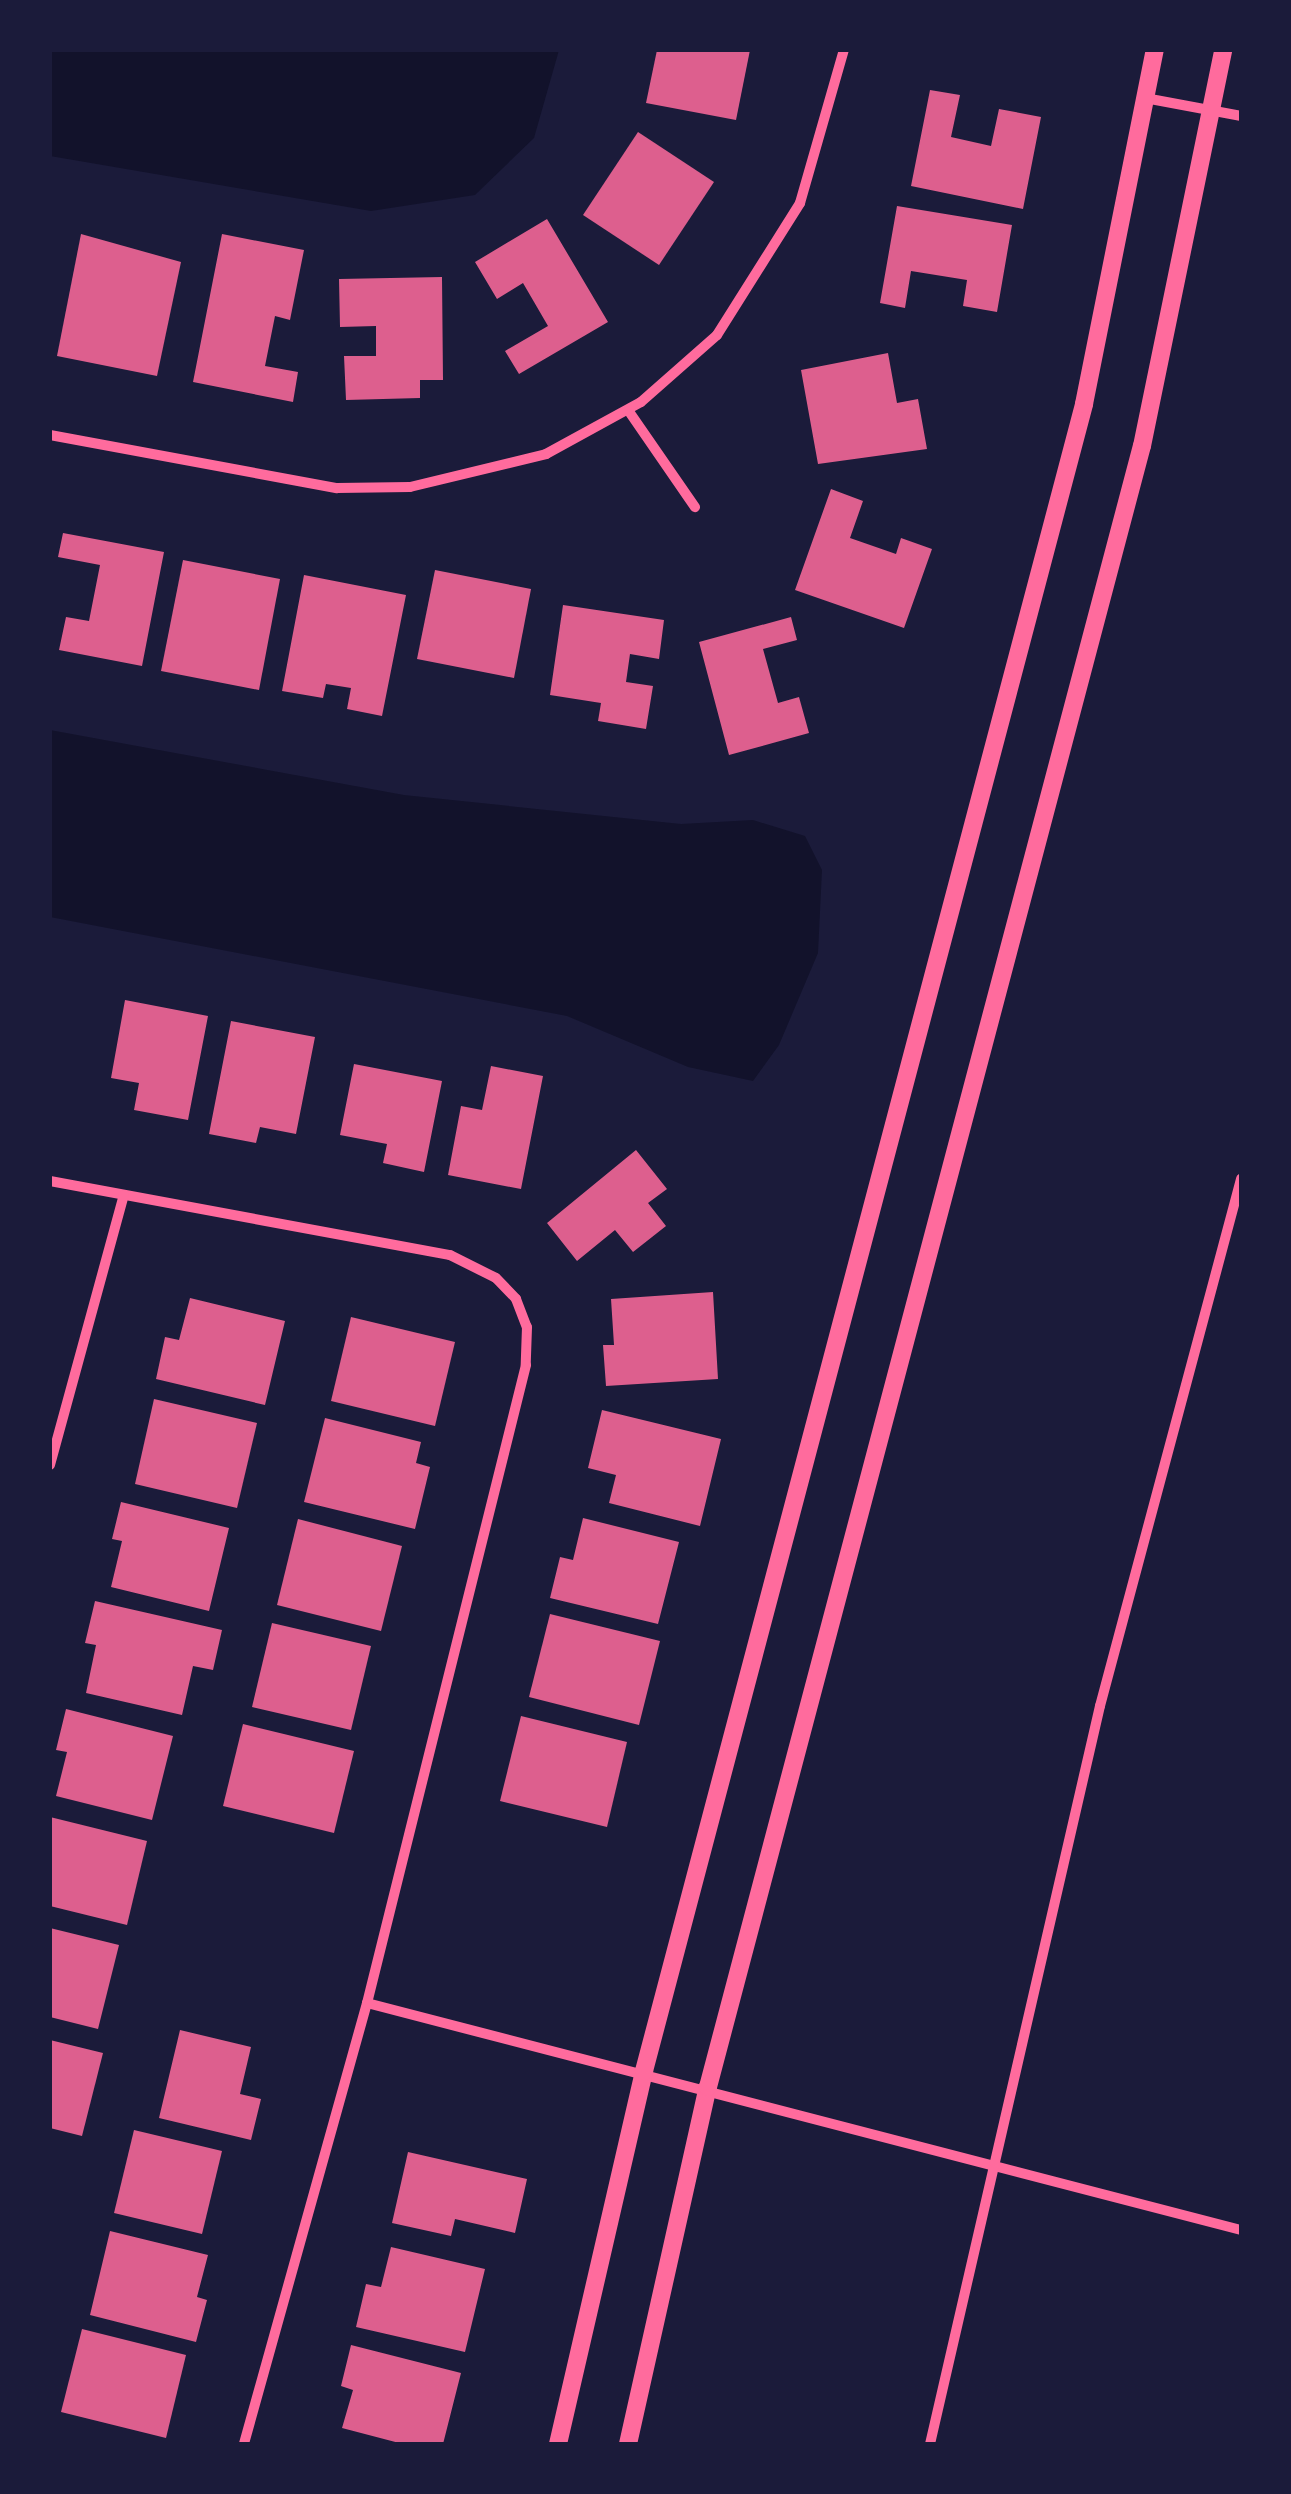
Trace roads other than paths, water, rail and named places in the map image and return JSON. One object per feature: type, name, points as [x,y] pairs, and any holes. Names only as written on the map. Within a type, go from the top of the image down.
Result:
[{"type":"street","points":[[50,435],[337,488],[410,487],[546,454],[628,410],[716,335],[800,203],[844,50]]},
{"type":"street","points":[[558,2444],[644,2070],[1084,404],[1154,50]]},
{"type":"street","points":[[628,2444],[708,2087],[1142,446],[1223,50]]},
{"type":"street","points":[[1146,98],[1241,116]]},
{"type":"street","points":[[628,410],[695,507]]},
{"type":"street","points":[[930,2444],[1100,1706],[1241,1179]]},
{"type":"street","points":[[50,1181],[450,1255],[496,1278],[516,1299],[527,1327],[526,1365],[366,2003],[244,2444]]},
{"type":"street","points":[[50,1465],[124,1195]]},
{"type":"street","points":[[366,2003],[644,2070],[1241,2230]]}]
